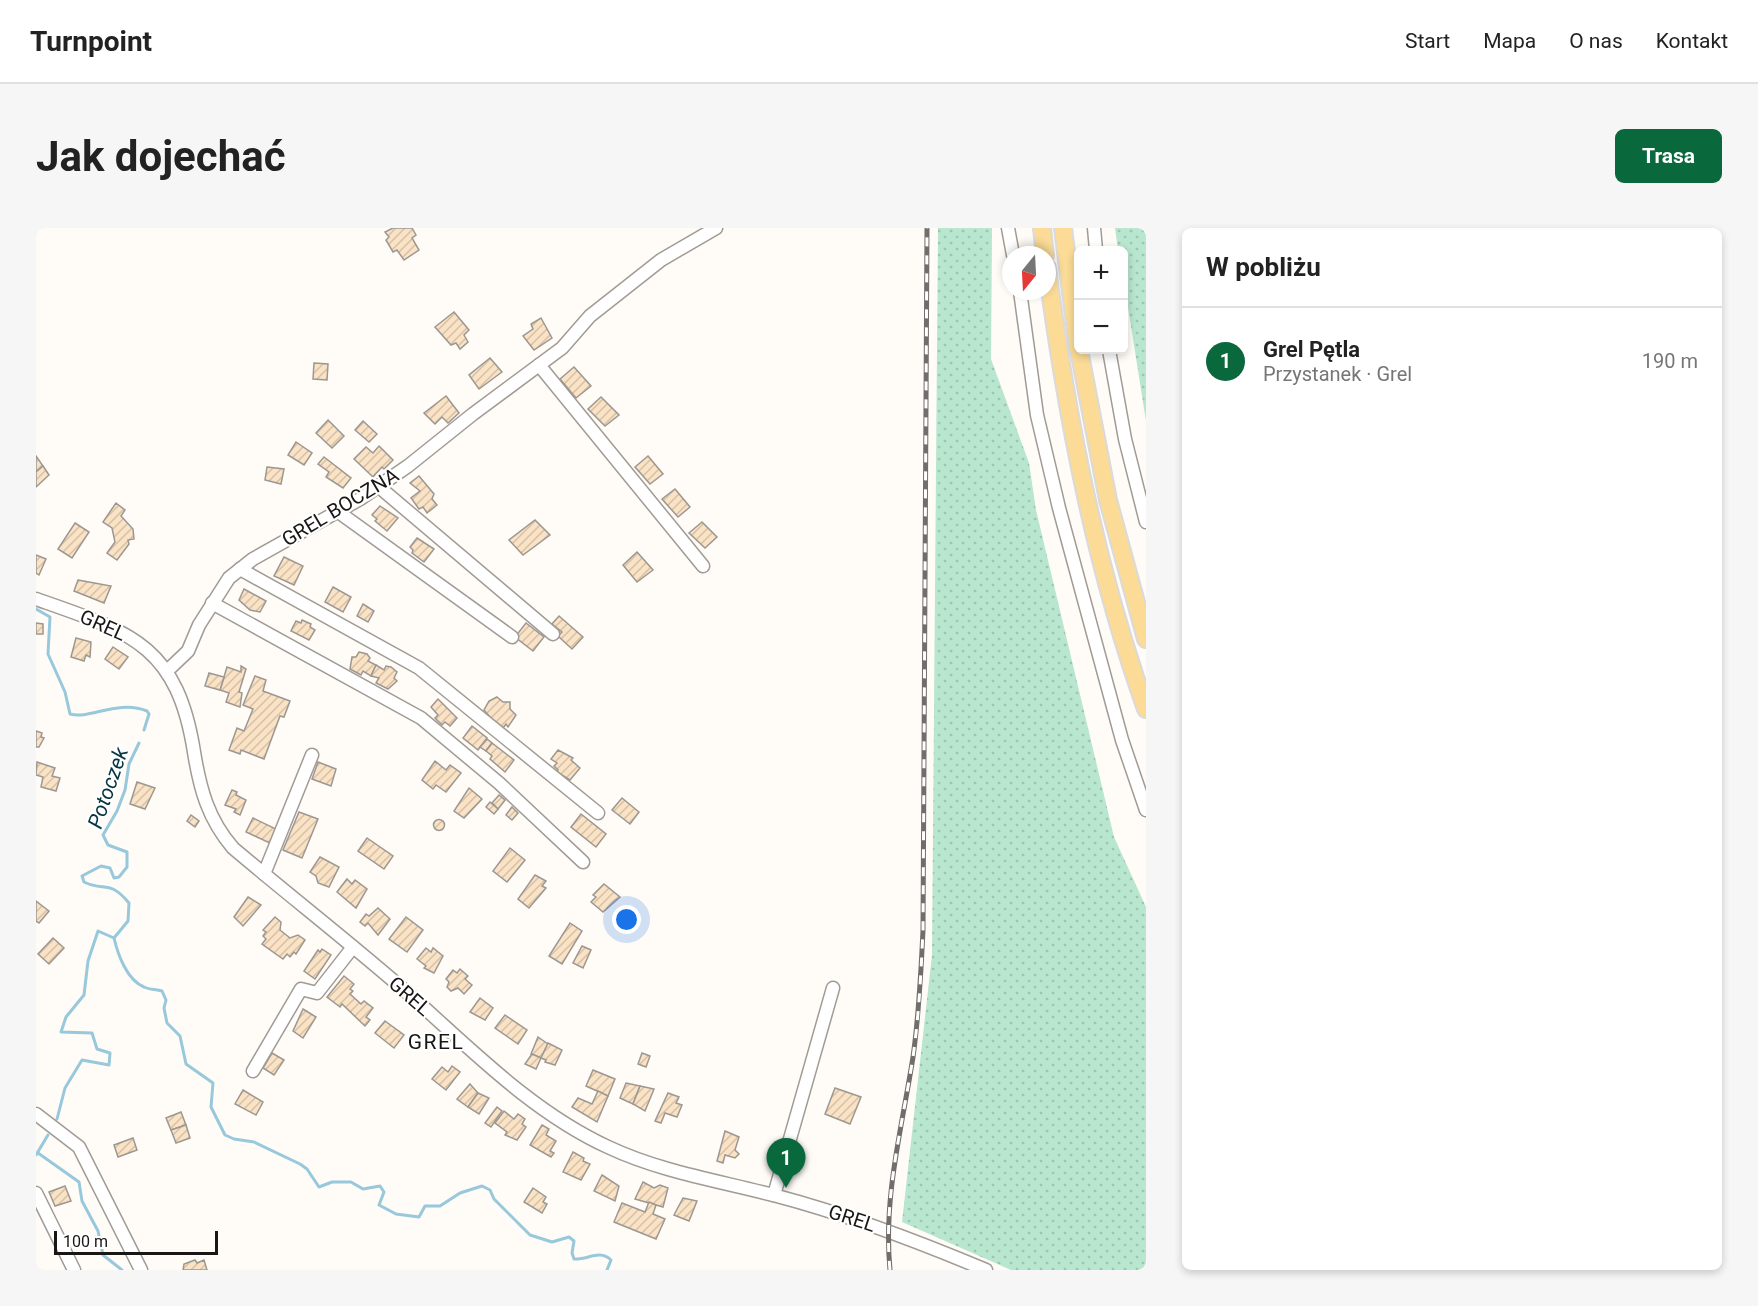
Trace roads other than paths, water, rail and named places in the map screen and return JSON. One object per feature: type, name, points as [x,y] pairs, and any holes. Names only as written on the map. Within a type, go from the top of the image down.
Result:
[{"type":"main road","points":[[1042,228],[1044,246]]},
{"type":"main road","points":[[1063,228],[1074,311]]},
{"type":"main road","points":[[1051,300],[1057,351],[1086,501],[1125,647],[1146,709]]},
{"type":"main road","points":[[1080,354],[1108,500],[1146,639]]},
{"type":"street","name":"GREL BOCZNA","points":[[167,670],[188,651],[212,603],[229,578],[252,559],[378,486],[562,348],[590,316],[661,260],[716,228]]},
{"type":"street","points":[[1008,228],[1011,246]]},
{"type":"street","points":[[1094,228],[1096,246]]},
{"type":"street","points":[[1021,300],[1037,415],[1059,508],[1122,740],[1146,810]]},
{"type":"street","points":[[1110,354],[1125,440],[1146,522]]},
{"type":"street","points":[[539,365],[703,566]]},
{"type":"street","points":[[378,486],[553,634]]},
{"type":"street","points":[[338,511],[512,637]]},
{"type":"street","points":[[240,569],[420,668],[598,813]]},
{"type":"street","name":"GREL","points":[[36,599],[125,633],[141,644],[167,670],[186,710],[200,783],[208,810],[222,836],[233,849],[353,947],[515,1087],[582,1134],[608,1147],[665,1168],[774,1195],[889,1230],[986,1270]]},
{"type":"street","points":[[212,603],[421,718],[499,783],[583,862]]},
{"type":"street","points":[[264,874],[312,755]]},
{"type":"street","points":[[253,1071],[301,989],[317,993],[353,947]]},
{"type":"street","points":[[774,1195],[833,988]]},
{"type":"street","points":[[36,1114],[79,1147],[98,1180],[141,1270]]},
{"type":"street","points":[[36,1193],[74,1270]]},
{"type":"waterway","name":"Potoczek","points":[[36,609],[50,617],[48,654],[65,692],[70,714],[86,714],[125,707],[136,708],[147,711],[149,714],[144,730]]},
{"type":"waterway","name":"Potoczek","points":[[114,938],[128,921],[129,903],[112,888],[91,885],[84,882],[82,876],[101,866],[110,868],[114,878],[119,877],[127,867],[127,852],[108,845],[103,835],[117,811],[125,790],[129,764],[139,743]]},
{"type":"waterway","points":[[57,1119],[65,1088],[82,1060],[109,1065],[110,1053],[97,1049],[92,1033],[61,1032],[66,1017],[84,995],[88,961],[98,931],[114,938]]},
{"type":"waterway","name":"Potoczek","points":[[114,938],[121,959],[133,979],[146,988],[162,991],[166,1000],[164,1008],[167,1023],[180,1036],[186,1064],[213,1083],[211,1107],[225,1135],[254,1142],[300,1164],[307,1169],[319,1187],[332,1182],[351,1182],[363,1189],[380,1186],[384,1192],[379,1205],[396,1214],[419,1217],[425,1206],[440,1206],[460,1193],[482,1186],[490,1190],[494,1199],[530,1235],[552,1242],[569,1237],[574,1241],[572,1253],[574,1259],[602,1255],[611,1260],[607,1270]]},
{"type":"waterway","points":[[36,1155],[48,1135]]},
{"type":"waterway","points":[[38,1153],[79,1182],[82,1201],[98,1231],[103,1255],[122,1270]]},
{"type":"railway","points":[[890,1270],[891,1189],[915,1041],[923,930],[927,228]]},
{"type":"place","name":"Grel Pętla","points":[[786,1188]]},
{"type":"district","name":"GREL","points":[[436,1042]]}]
